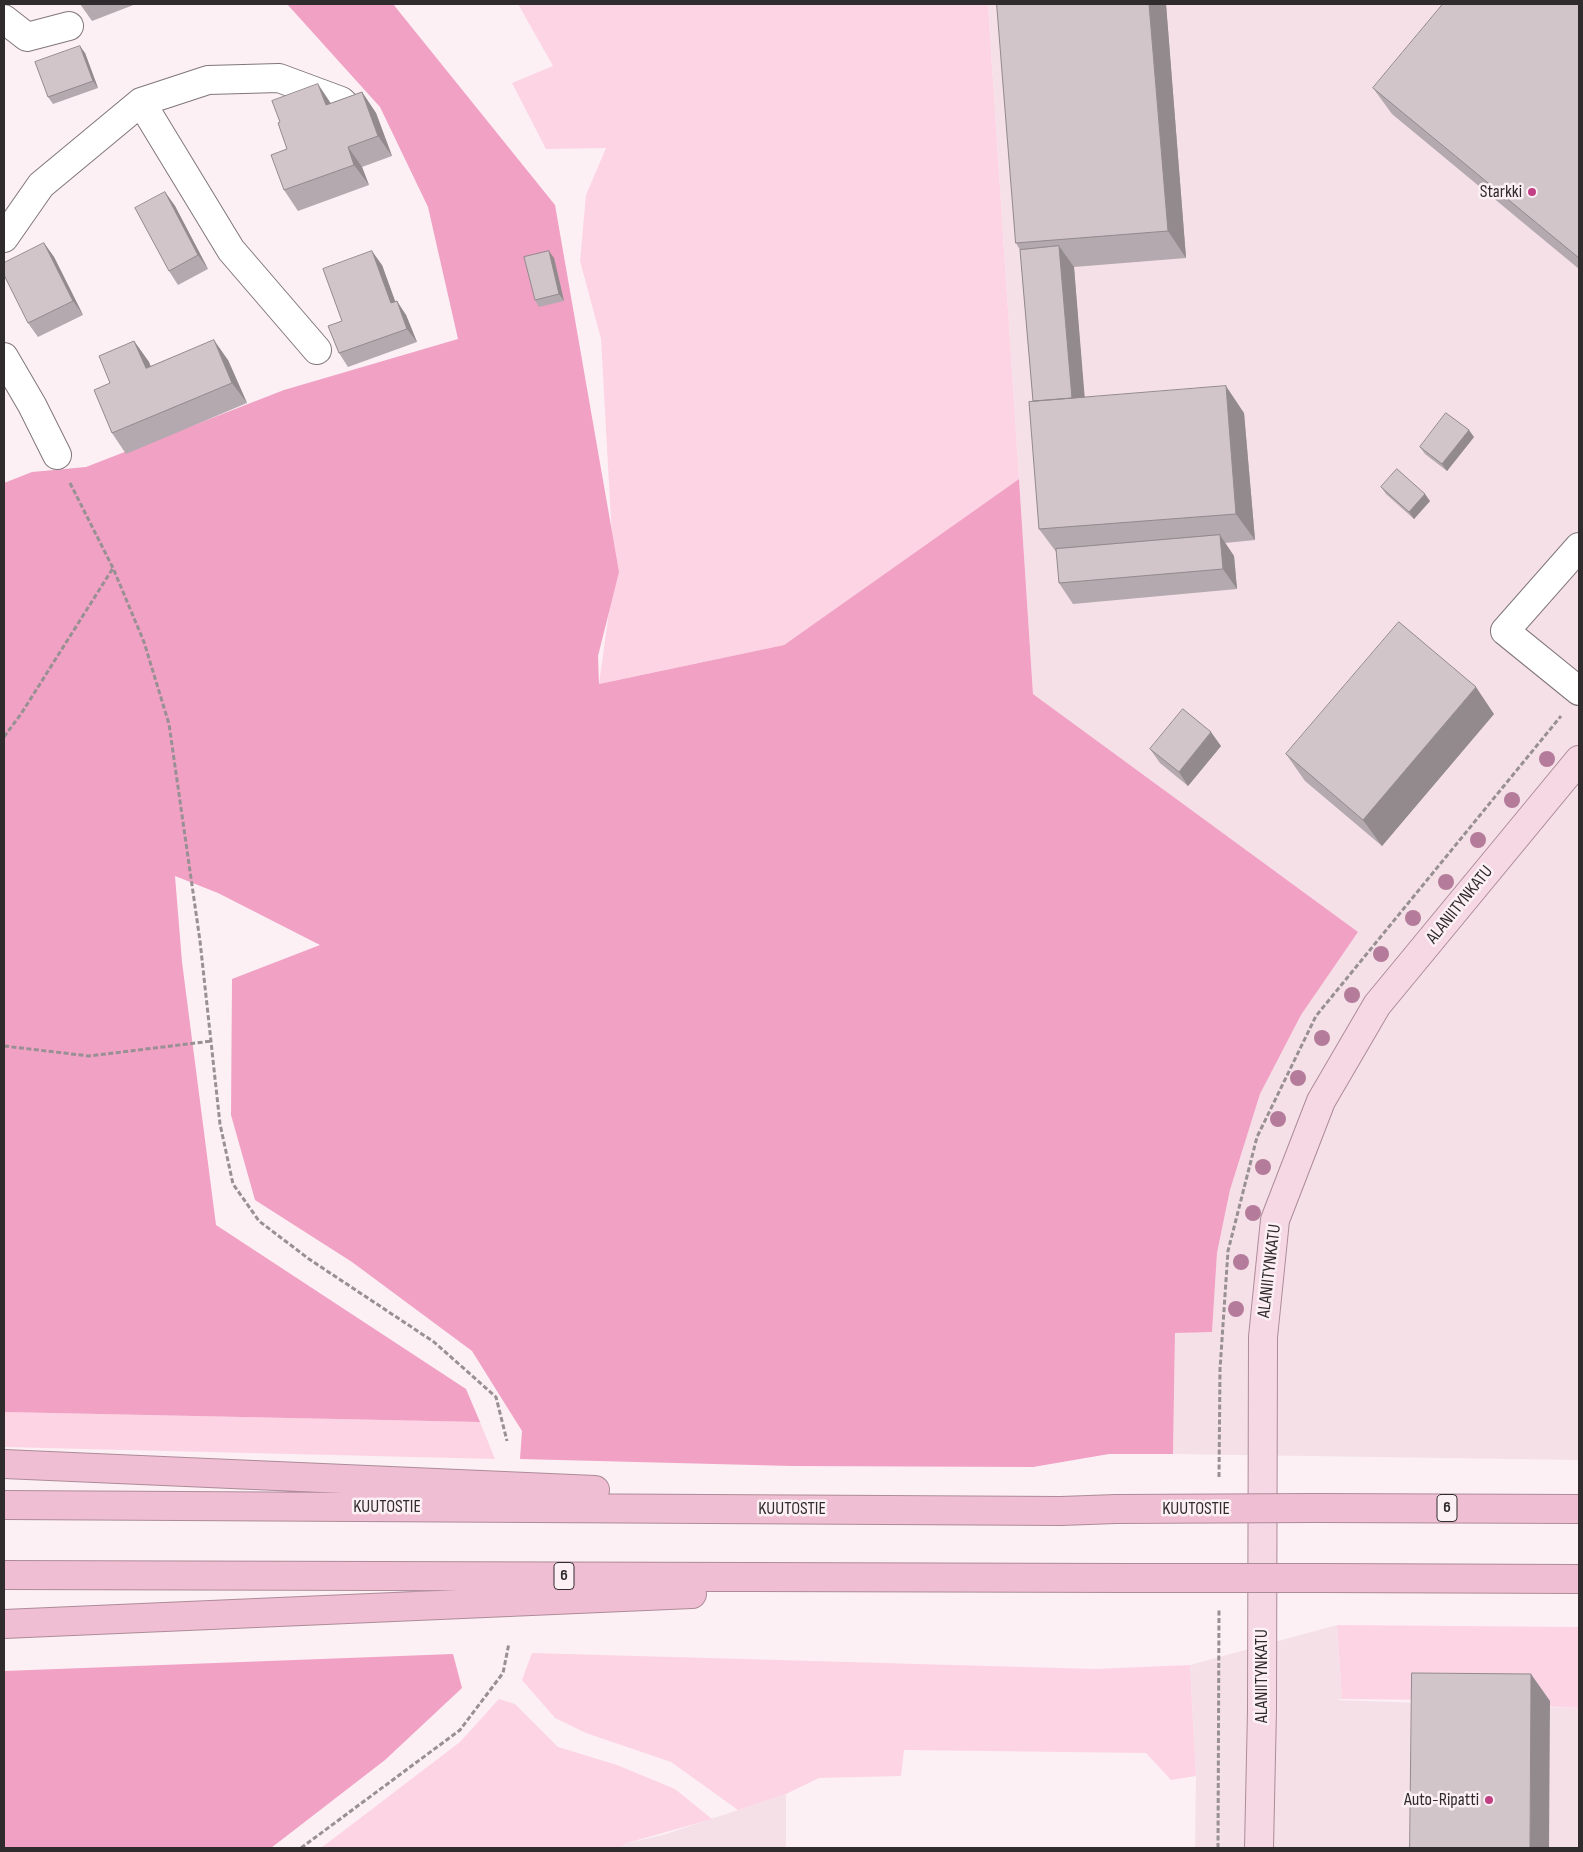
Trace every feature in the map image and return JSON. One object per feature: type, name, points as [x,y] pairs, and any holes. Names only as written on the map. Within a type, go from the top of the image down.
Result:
[{"type":"highway","points":[[4,1464],[1061,1511]]},
{"type":"highway","name":"KUUTOSTIE","points":[[4,1504],[1061,1511],[1315,1508],[1579,1509]]},
{"type":"highway","name":"6","points":[[4,1575],[1579,1579]]},
{"type":"highway","points":[[4,1624],[1064,1578]]},
{"type":"main road","name":"ALANIITYNKATU","points":[[1259,1848],[1262,1710],[1263,1337],[1275,1220],[1321,1102],[1377,1005],[1579,760]]},
{"type":"street","points":[[4,18],[27,37],[69,26]]},
{"type":"street","points":[[4,238],[41,185],[141,102],[208,80],[279,78],[341,101],[357,116]]},
{"type":"street","points":[[141,102],[231,250],[317,350]]},
{"type":"street","points":[[4,358],[32,405],[56,455]]},
{"type":"street","points":[[1579,547],[1505,632],[1579,691]]},
{"type":"path","points":[[56,455],[113,568],[144,642],[169,724],[200,940],[220,1124],[233,1184],[259,1221],[309,1258],[434,1342],[496,1397],[507,1441]]},
{"type":"path","points":[[4,737],[21,714],[113,568]]},
{"type":"path","points":[[4,1046],[88,1056],[212,1041]]},
{"type":"path","points":[[301,1848],[460,1730],[503,1673],[509,1643]]},
{"type":"shaded area","points":[[287,4],[393,4],[555,205],[619,572],[598,656],[599,684],[784,645],[1019,479],[1033,694],[1358,932],[1301,1015],[1260,1094],[1230,1190],[1217,1253],[1212,1332],[1175,1333],[1173,1454],[1109,1454],[1033,1467],[792,1466],[520,1459],[522,1431],[472,1351],[352,1262],[255,1200],[231,1115],[232,979],[320,945],[218,893],[175,876],[182,962],[216,1225],[466,1389],[480,1422],[4,1412],[4,483],[32,472],[86,467],[284,390],[458,339],[428,207],[380,107]]},
{"type":"shaded area","points":[[518,4],[988,4],[1019,479],[784,645],[599,684],[614,575],[601,339],[580,261],[586,195],[606,148],[546,149],[512,83],[553,66]]},
{"type":"shaded area","points":[[988,4],[1579,4],[1579,1460],[1173,1454],[1175,1333],[1212,1331],[1217,1253],[1230,1190],[1260,1094],[1301,1015],[1358,932],[1033,694]]},
{"type":"shaded area","points":[[4,1412],[480,1422],[495,1459],[4,1447]]},
{"type":"shaded area","points":[[1337,1625],[1342,1699],[1336,1700],[1579,1708],[1579,1848],[1195,1848],[1196,1776],[1190,1665]]},
{"type":"shaded area","points":[[1337,1625],[1579,1627],[1579,1708],[1430,1700],[1342,1699]]},
{"type":"shaded area","points":[[532,1653],[1094,1669],[1190,1665],[1196,1776],[1171,1780],[1146,1753],[904,1750],[901,1776],[819,1778],[786,1794],[738,1810],[671,1762],[586,1733],[555,1718],[522,1680]]},
{"type":"shaded area","points":[[453,1654],[462,1688],[385,1760],[271,1848],[4,1848],[4,1671]]},
{"type":"shaded area","points":[[499,1699],[515,1704],[558,1747],[617,1765],[675,1789],[712,1819],[627,1843],[619,1848],[321,1848],[460,1742]]},
{"type":"shaded area","points":[[786,1794],[786,1848],[619,1848],[627,1843],[663,1835]]},
{"type":"building","points":[[997,4],[1149,4],[1168,231],[1016,243]]},
{"type":"building","name":"Starkki","points":[[1443,4],[1579,4],[1579,258],[1373,88]]},
{"type":"building","points":[[80,46],[93,81],[48,97],[35,62]]},
{"type":"building","points":[[318,84],[326,105],[362,92],[378,136],[348,147],[354,165],[284,190],[271,155],[287,149],[272,101]]},
{"type":"building","points":[[165,192],[198,255],[169,271],[135,208]]},
{"type":"building","points":[[44,243],[73,301],[28,323],[4,275],[4,263]]},
{"type":"building","points":[[1059,246],[1072,398],[1033,401],[1020,250]]},
{"type":"building","points":[[372,251],[391,303],[397,301],[407,329],[339,353],[328,326],[342,321],[323,269]]},
{"type":"building","points":[[549,251],[559,294],[535,300],[524,257]]},
{"type":"building","points":[[214,340],[232,383],[112,433],[94,390],[110,383],[99,356],[134,341],[146,368]]},
{"type":"building","points":[[1226,386],[1236,514],[1039,529],[1029,402]]},
{"type":"building","points":[[1446,413],[1469,430],[1442,464],[1420,447]]},
{"type":"building","points":[[1397,469],[1425,494],[1409,512],[1381,487]]},
{"type":"building","points":[[1220,535],[1223,569],[1059,583],[1056,549]]},
{"type":"building","points":[[1399,622],[1476,687],[1363,820],[1286,754]]},
{"type":"building","points":[[1183,709],[1211,732],[1179,772],[1150,749]]},
{"type":"building","name":"Auto-Ripatti","points":[[1412,1673],[1531,1674],[1530,1848],[1410,1848]]},
{"type":"place","name":"Starkki","points":[[1532,192]]},
{"type":"place","name":"Auto-Ripatti","points":[[1489,1800]]}]
